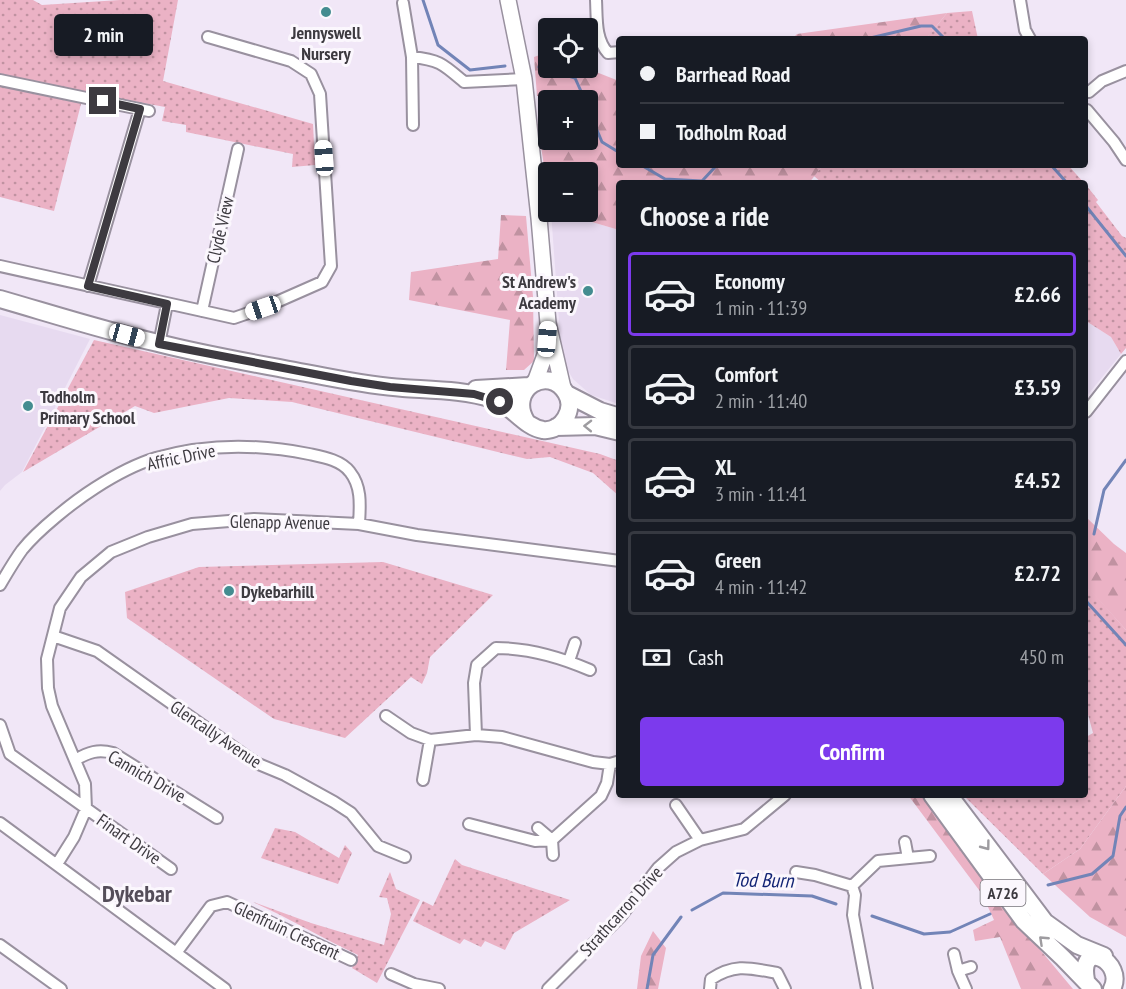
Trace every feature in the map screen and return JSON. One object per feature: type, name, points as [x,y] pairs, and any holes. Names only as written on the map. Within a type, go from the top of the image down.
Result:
[{"type":"main road","points":[[0,299],[159,344],[266,366],[390,387],[448,391],[494,399],[510,407],[532,427],[540,429],[595,426],[616,431]]},
{"type":"main road","points":[[448,391],[548,381],[600,411],[616,416]]},
{"type":"main road","points":[[526,421],[520,405],[522,397],[532,384]]},
{"type":"main road","points":[[556,427],[567,416],[570,409],[565,391]]},
{"type":"main road","name":"A726","points":[[934,798],[1024,921],[1089,986]]},
{"type":"main road","name":"A726","points":[[952,798],[1045,922],[1077,945],[1114,956]]},
{"type":"main road","points":[[1089,986],[1084,974],[1088,963],[1093,959],[1114,956],[1120,971],[1117,986]]},
{"type":"street","points":[[508,0],[524,79],[548,323],[546,355],[532,384]]},
{"type":"street","points":[[596,0],[598,33],[602,47],[608,53],[616,52]]},
{"type":"street","points":[[1020,0],[1025,30],[1028,36]]},
{"type":"street","points":[[404,3],[412,57],[413,125]]},
{"type":"street","points":[[0,266],[234,318],[322,282],[331,266],[320,94],[311,74],[291,61],[208,37]]},
{"type":"street","points":[[412,57],[435,60],[464,82],[524,79]]},
{"type":"street","points":[[1088,90],[1102,81],[1126,71]]},
{"type":"street","points":[[0,80],[144,110],[88,286]]},
{"type":"street","points":[[1088,93],[1092,101],[1088,108]]},
{"type":"street","points":[[1088,111],[1126,160]]},
{"type":"street","name":"Clyde View","points":[[202,311],[238,149]]},
{"type":"street","points":[[159,344],[167,304]]},
{"type":"street","points":[[548,323],[565,391]]},
{"type":"street","points":[[1088,409],[1126,361]]},
{"type":"street","name":"Affric Drive","points":[[0,585],[23,549],[54,519],[95,488],[154,458],[202,449],[249,447],[290,450],[329,459],[348,470],[356,481],[360,501],[359,524]]},
{"type":"street","name":"Glenapp Avenue","points":[[57,864],[74,837],[86,809],[85,784],[58,723],[48,688],[47,659],[60,608],[81,577],[111,552],[148,537],[192,524],[254,519],[359,524],[417,535],[616,560]]},
{"type":"street","name":"Glencally Avenue","points":[[53,636],[97,651],[256,763],[285,775],[338,804],[351,813],[378,846],[405,857]]},
{"type":"street","points":[[569,661],[575,643]]},
{"type":"street","points":[[476,735],[474,684],[477,665],[496,648],[525,649],[569,661],[590,670]]},
{"type":"street","points":[[386,716],[411,733],[430,740],[476,735],[502,737],[593,762],[615,762],[601,796],[552,840],[535,841],[469,824]]},
{"type":"street","name":"Finart Drive","points":[[0,725],[10,754],[171,869]]},
{"type":"street","points":[[423,780],[430,740]]},
{"type":"street","name":"Cannich Drive","points":[[75,760],[87,753],[101,750],[113,753],[217,818]]},
{"type":"street","name":"Strathcarron Drive","points":[[554,987],[621,916],[658,868],[676,852],[700,840],[744,829],[781,798]]},
{"type":"street","points":[[676,805],[700,840]]},
{"type":"street","points":[[0,822],[225,989]]},
{"type":"street","points":[[538,828],[552,840],[553,855]]},
{"type":"street","points":[[905,842],[908,858]]},
{"type":"street","points":[[852,886],[878,861],[930,856]]},
{"type":"street","points":[[796,872],[852,886]]},
{"type":"street","points":[[852,886],[855,896],[853,915],[867,989]]},
{"type":"street","name":"Glenfruin Crescent","points":[[176,953],[211,906],[227,902],[351,960]]},
{"type":"street","points":[[0,945],[61,989]]},
{"type":"street","points":[[954,954],[966,989]]},
{"type":"street","points":[[958,971],[970,967]]},
{"type":"street","points":[[710,989],[711,979],[726,969],[752,969],[777,972],[785,989]]},
{"type":"street","points":[[391,974],[414,984],[439,989]]},
{"type":"shaded area","name":"St Andrew's Academy","points":[[552,222],[592,222],[616,229],[616,403],[591,395],[573,379],[562,361]]},
{"type":"shaded area","name":"Todholm Primary School","points":[[0,315],[90,339],[22,472],[0,491]]},
{"type":"shaded area","points":[[1088,322],[1111,337],[1121,354],[1088,395]]},
{"type":"green space","points":[[0,0],[33,0],[42,5],[120,0],[178,0],[163,81],[313,124],[315,165],[292,167],[293,154],[186,132],[186,125],[162,121],[165,107],[84,92],[54,211],[0,197]]},
{"type":"green space","points":[[972,11],[977,36],[928,36],[947,13]]},
{"type":"green space","points":[[947,13],[928,36],[795,36]]},
{"type":"green space","points":[[538,56],[538,78],[598,78],[598,73],[616,80],[616,168],[821,168],[811,180],[616,180],[616,229],[592,222],[598,222],[598,162],[543,162],[542,150],[598,150],[598,90],[538,90],[537,96],[534,57]]},
{"type":"green space","points":[[821,168],[1071,168],[1081,180],[819,180],[814,176]]},
{"type":"green space","points":[[1088,188],[1098,200],[1096,202],[1126,238],[1126,348],[1121,354],[1111,337],[1088,322]]},
{"type":"green space","points":[[501,215],[526,216],[533,297],[534,361],[524,370],[506,370],[510,320],[409,300],[411,272],[498,259]]},
{"type":"green space","points":[[94,340],[600,454],[616,460],[616,493],[593,473],[550,457],[527,459],[292,402],[229,398],[154,413],[135,406],[23,472]]},
{"type":"green space","points":[[1088,519],[1126,553],[1126,630],[1089,589],[1088,591]]},
{"type":"green space","points":[[383,562],[493,595],[430,657],[422,684],[411,677],[345,738],[274,719],[127,618],[125,592],[199,567]]},
{"type":"green space","points":[[1089,588],[1126,630],[1126,786],[1080,849],[1043,874],[966,798],[1088,798],[1088,736],[1093,733],[1088,714]]},
{"type":"green space","points":[[1126,786],[1126,937],[1090,917],[1043,874],[1080,849]]},
{"type":"green space","points":[[910,798],[923,798],[996,897],[1073,989],[1021,989],[1000,937],[975,941],[973,930],[994,920],[982,894]]},
{"type":"green space","points":[[275,828],[295,832],[339,858],[345,845],[352,853],[338,884],[261,858]]},
{"type":"green space","points":[[455,859],[462,865],[570,900],[514,933],[505,950],[485,941],[481,947],[464,939],[460,944],[413,921],[423,901],[433,906]]},
{"type":"green space","points":[[390,872],[396,889],[420,900],[377,983],[352,968],[358,955],[253,902],[311,923],[384,945],[391,914],[387,898],[379,897]]},
{"type":"green space","points":[[653,931],[666,948],[658,989],[637,989],[641,956]]},
{"type":"waterway","points":[[423,0],[438,45],[470,70],[505,66]]},
{"type":"waterway","points":[[879,36],[921,26],[932,26],[942,36]]},
{"type":"waterway","points":[[575,78],[580,90]]},
{"type":"waterway","points":[[598,133],[602,142],[616,151]]},
{"type":"waterway","points":[[646,168],[665,179],[684,180]]},
{"type":"waterway","points":[[703,180],[714,168]]},
{"type":"waterway","points":[[1054,168],[1064,180]]},
{"type":"waterway","points":[[1088,208],[1126,256]]},
{"type":"waterway","name":"Tod Burn","points":[[1094,534],[1104,490],[1126,460]]},
{"type":"waterway","name":"Tod Burn","points":[[1088,603],[1126,645]]},
{"type":"waterway","name":"Tod Burn","points":[[1048,885],[1092,874],[1113,856],[1120,816],[1126,807]]},
{"type":"waterway","name":"Tod Burn","points":[[692,910],[723,893],[812,896],[836,904]]},
{"type":"waterway","name":"Tod Burn","points":[[872,916],[924,934],[950,932],[990,914]]},
{"type":"waterway","name":"Tod Burn","points":[[647,989],[653,955],[681,917]]},
{"type":"place","name":"Jennyswell Nursery","points":[[326,12]]},
{"type":"place","name":"St Andrew's Academy","points":[[588,291]]},
{"type":"place","name":"Todholm Primary School","points":[[28,406]]},
{"type":"place","name":"Dykebarhill","points":[[229,591]]},
{"type":"district","name":"Dykebar","points":[[137,893]]},
{"type":"route","points":[[103,101],[140,109],[88,286],[167,304],[159,344],[351,381],[390,387],[474,394],[500,402]]}]
